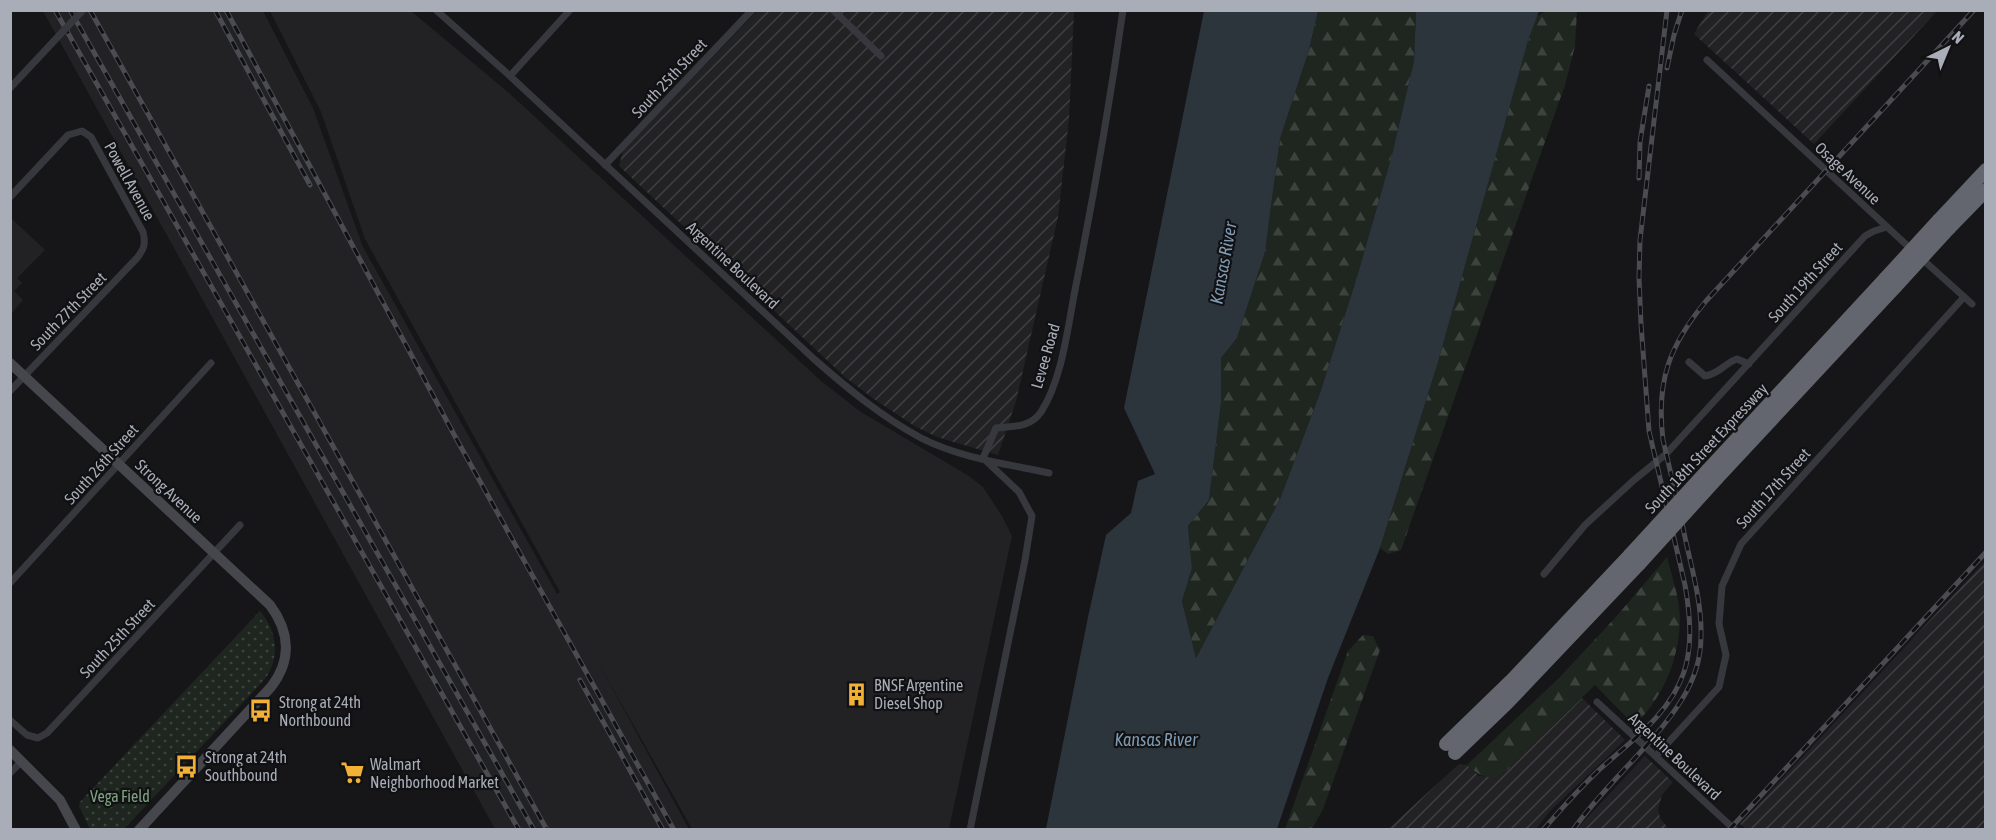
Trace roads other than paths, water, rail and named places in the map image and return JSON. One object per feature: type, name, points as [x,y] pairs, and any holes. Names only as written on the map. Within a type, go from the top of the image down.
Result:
[{"type":"highway","name":"South 18th Street Expressway","points":[[1450,749],[1507,703],[1634,560],[1944,224],[1985,170]]},
{"type":"highway","name":"South 18th Street Expressway","points":[[1944,224],[1984,192]]},
{"type":"street","points":[[10,88],[82,10]]},
{"type":"street","name":"Argentine Boulevard","points":[[436,10],[844,385],[880,412],[922,438],[983,458],[1049,473]]},
{"type":"street","points":[[510,76],[570,10]]},
{"type":"street","name":"South 25th Street","points":[[605,165],[752,10]]},
{"type":"street","points":[[833,10],[880,56]]},
{"type":"street","name":"Levee Road","points":[[983,458],[996,428],[1026,425],[1040,414],[1060,363],[1089,221],[1123,10]]},
{"type":"street","name":"Osage Avenue","points":[[1707,60],[1972,304]]},
{"type":"street","name":"Powell Avenue","points":[[10,197],[68,135],[82,131],[91,137],[143,232],[144,249]]},
{"type":"street","name":"South 19th Street","points":[[1545,574],[1585,525],[1655,464],[1865,236],[1887,227]]},
{"type":"street","name":"South 27th Street","points":[[10,391],[144,249]]},
{"type":"street","name":"South 17th Street","points":[[1656,756],[1719,687],[1726,655],[1719,624],[1722,586],[1741,544],[1964,297]]},
{"type":"street","points":[[1689,362],[1705,376],[1714,375],[1729,361],[1737,358],[1749,364]]},
{"type":"street","name":"Strong Avenue","points":[[10,363],[275,611],[285,634],[286,653],[280,676],[272,687],[139,830]]},
{"type":"street","name":"South 26th Street","points":[[10,583],[211,363]]},
{"type":"street","points":[[970,830],[1032,516],[1019,492],[983,458]]},
{"type":"street","name":"South 25th Street","points":[[10,720],[27,735],[38,738],[47,733],[240,525]]},
{"type":"street","name":"Argentine Boulevard","points":[[1597,702],[1735,830]]},
{"type":"street","points":[[10,750],[60,800],[76,830]]},
{"type":"street","points":[[10,773],[22,761]]},
{"type":"water","name":"Kansas River","points":[[1204,11],[1318,11],[1309,50],[1280,139],[1265,252],[1237,338],[1221,358],[1221,403],[1209,500],[1188,526],[1192,568],[1182,601],[1196,658],[1280,499],[1320,393],[1357,277],[1392,155],[1414,61],[1416,11],[1539,11],[1528,41],[1438,362],[1380,548],[1328,678],[1277,829],[1046,829],[1106,535],[1131,513],[1138,481],[1155,474],[1124,408]]},
{"type":"railway","points":[[55,10],[519,830]]},
{"type":"railway","points":[[70,10],[534,830]]},
{"type":"railway","points":[[90,10],[547,830]]},
{"type":"railway","points":[[215,10],[310,185]]},
{"type":"railway","points":[[226,10],[457,440],[674,830]]},
{"type":"railway","points":[[1543,830],[1593,776],[1659,714],[1678,687],[1689,651],[1689,618],[1685,585],[1649,431],[1639,278],[1640,240],[1667,10]]},
{"type":"railway","points":[[1667,68],[1682,10]]},
{"type":"railway","points":[[1573,830],[1669,718],[1685,694],[1698,662],[1701,645],[1699,601],[1663,440],[1661,419],[1664,382],[1674,349],[1693,317],[1706,301],[1974,10]]},
{"type":"railway","points":[[1639,178],[1640,142],[1649,86]]},
{"type":"railway","points":[[1729,830],[1986,552]]},
{"type":"railway","points":[[580,680],[663,830]]},
{"type":"place","name":"BNSF Argentine Diesel Shop","points":[[856,694]]},
{"type":"place","name":"Strong at 24th Northbound","points":[[261,711]]},
{"type":"place","name":"Strong at 24th Southbound","points":[[187,766]]},
{"type":"place","name":"Walmart Neighborhood Market","points":[[352,773]]},
{"type":"park label","name":"Vega Field","points":[[120,796]]}]
